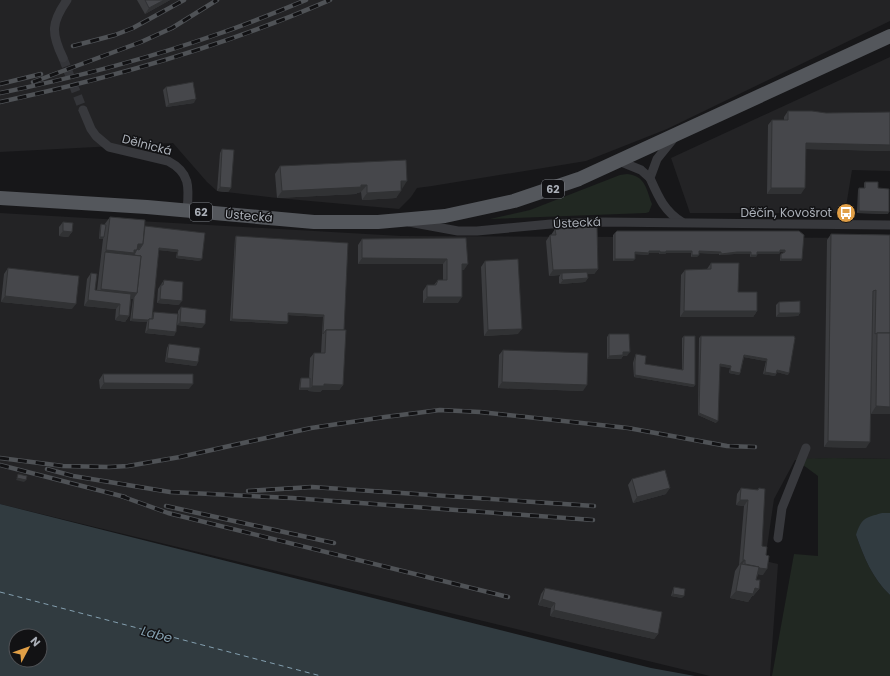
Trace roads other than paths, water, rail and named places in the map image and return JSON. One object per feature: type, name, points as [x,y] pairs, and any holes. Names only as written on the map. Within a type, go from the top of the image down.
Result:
[{"type":"main road","name":"62","points":[[677,134],[890,36]]},
{"type":"main road","name":"Ústecká","points":[[0,198],[187,211],[314,222],[402,221],[445,216],[514,202],[554,188],[619,161],[677,134]]},
{"type":"street","points":[[63,58],[54,34],[54,25],[60,9],[67,0]]},
{"type":"street","name":"Dělnická","points":[[83,110],[91,129],[102,142],[109,147],[168,161],[176,165],[186,177],[188,187],[187,211]]},
{"type":"street","points":[[650,178],[657,160],[677,134]]},
{"type":"street","points":[[619,161],[641,170],[650,178],[663,206],[671,215],[682,222]]},
{"type":"street","name":"Ústecká","points":[[402,221],[423,226],[458,231],[478,231],[551,224],[603,222],[890,225]]},
{"type":"street","points":[[778,538],[782,508],[806,448]]},
{"type":"water","name":"Labe","points":[[0,504],[651,668],[695,676],[0,676]]},
{"type":"water","points":[[882,513],[890,513],[890,595],[873,574],[856,535],[862,521]]},
{"type":"tunnel","points":[[63,58],[83,110]]},
{"type":"railway","points":[[73,46],[115,35],[133,28],[184,0]]},
{"type":"railway","points":[[33,82],[141,42],[172,28],[217,0]]},
{"type":"railway","points":[[0,93],[55,81],[164,52],[240,26],[306,0]]},
{"type":"railway","points":[[0,102],[42,93],[168,59],[250,32],[330,0]]},
{"type":"railway","points":[[0,84],[41,74]]},
{"type":"railway","points":[[0,458],[63,466],[128,466],[180,457],[311,428],[440,410],[480,412],[628,428],[727,446],[755,447]]},
{"type":"railway","points":[[0,465],[125,497]]},
{"type":"railway","points":[[47,469],[73,476],[170,492],[292,498],[593,520]]},
{"type":"railway","points":[[248,491],[312,487],[594,506]]},
{"type":"railway","points":[[121,496],[168,513],[508,597]]},
{"type":"railway","points":[[166,506],[334,543]]},
{"type":"place","name":"Děčín, Kovošrot","points":[[846,213]]}]
